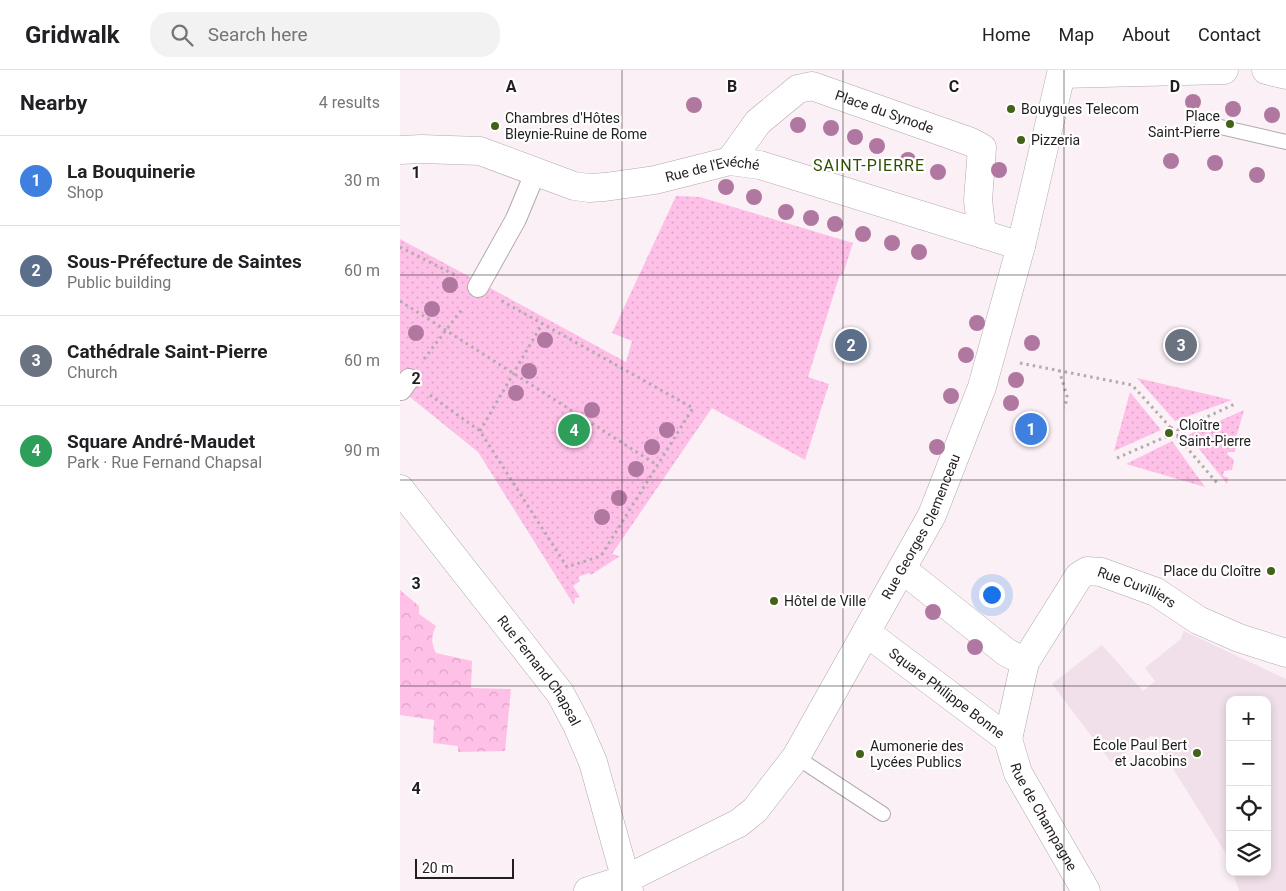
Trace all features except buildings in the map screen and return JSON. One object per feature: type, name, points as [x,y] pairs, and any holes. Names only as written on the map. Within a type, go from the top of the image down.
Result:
[{"type":"street","points":[[1060,72],[1224,70]]},
{"type":"street","points":[[1266,70],[1286,75]]},
{"type":"street","name":"Rue Georges Clemenceau","points":[[588,891],[628,885],[739,823],[755,810],[796,757],[932,515],[982,387],[1021,246],[1060,72]]},
{"type":"street","name":"Place du Synode","points":[[730,161],[758,122],[798,89],[812,86],[972,142],[982,148],[978,200],[982,234]]},
{"type":"street","name":"Rue de l'Evéché","points":[[400,150],[480,151],[574,186],[589,188],[655,180],[730,161],[760,165],[1021,246]]},
{"type":"street","points":[[478,287],[516,219],[536,171]]},
{"type":"street","name":"Rue Fernand Chapsal","points":[[400,489],[560,693],[577,725],[593,762],[628,885]]},
{"type":"street","points":[[902,569],[1006,652],[1025,662]]},
{"type":"street","name":"Rue Cuvilliers","points":[[1025,662],[1079,576],[1087,571],[1101,572],[1156,592],[1198,620],[1239,638],[1286,653]]},
{"type":"street","name":"Square Philippe Bonne","points":[[867,633],[1008,739],[1025,662]]},
{"type":"street","name":"Rue de Champagne","points":[[1008,739],[1018,773],[1086,891]]},
{"type":"lane","points":[[1203,123],[1286,142]]},
{"type":"lane","points":[[796,757],[883,814]]},
{"type":"path","points":[[400,247],[478,287],[693,408],[601,556],[567,567],[480,431],[405,385],[478,287]]},
{"type":"path","points":[[400,301],[658,465]]},
{"type":"path","points":[[480,431],[542,324]]},
{"type":"path","points":[[990,358],[1132,385],[1171,428],[1178,430],[1235,404]]},
{"type":"path","points":[[1059,370],[1067,396],[1065,408]]},
{"type":"path","points":[[1170,435],[1169,431],[1171,428]]},
{"type":"path","points":[[1177,436],[1179,434],[1178,430]]},
{"type":"path","points":[[1117,458],[1170,435],[1173,437],[1177,436],[1217,484]]},
{"type":"shaded area","name":"École Paul Bert et Jacobins","points":[[1184,631],[1286,679],[1286,891],[1239,891],[1234,876],[1271,876],[1271,696],[1226,696],[1226,854],[1152,735],[1111,762],[1052,684],[1102,645],[1143,691],[1155,681],[1145,668],[1181,637]]},
{"type":"green space","points":[[676,196],[700,197],[853,243],[843,274],[840,274],[808,377],[829,384],[805,460],[712,408],[612,554],[620,556],[591,575],[589,573],[578,577],[580,581],[573,586],[580,597],[575,598],[574,605],[478,452],[400,389],[400,239],[626,362],[632,341],[612,333]]},
{"type":"green space","points":[[1137,378],[1232,400],[1175,421]]},
{"type":"green space","points":[[1130,392],[1161,430],[1114,451]]},
{"type":"green space","points":[[1244,410],[1236,438],[1238,439],[1235,452],[1228,452],[1227,454],[1234,460],[1232,470],[1224,471],[1223,476],[1228,478],[1227,484],[1188,435]]},
{"type":"green space","points":[[1172,441],[1205,487],[1126,464]]},
{"type":"green space","points":[[400,590],[419,606],[419,614],[436,626],[432,640],[436,653],[472,661],[471,688],[511,689],[505,751],[458,752],[458,746],[433,743],[434,720],[400,715]]},
{"type":"place","name":"Bouygues Telecom","points":[[1011,109]]},
{"type":"place","name":"Place Saint-Pierre","points":[[1230,124]]},
{"type":"place","name":"Chambres d'Hôtes Bleynie-Ruine de Rome","points":[[495,126]]},
{"type":"place","name":"Pizzeria","points":[[1021,140]]},
{"type":"place","name":"Sous-Préfecture de Saintes","points":[[851,345]]},
{"type":"place","name":"Cathédrale Saint-Pierre","points":[[1181,345]]},
{"type":"place","name":"La Bouquinerie","points":[[1031,429]]},
{"type":"place","name":"Square André-Maudet","points":[[574,430]]},
{"type":"place","name":"Cloître Saint-Pierre","points":[[1169,433]]},
{"type":"place","name":"Place du Cloître","points":[[1271,571]]},
{"type":"place","name":"Hôtel de Ville","points":[[774,601]]},
{"type":"place","name":"École Paul Bert et Jacobins","points":[[1197,753]]},
{"type":"place","name":"Aumonerie des Lycées Publics","points":[[860,754]]},
{"type":"district","name":"SAINT-PIERRE","points":[[869,165]]}]
